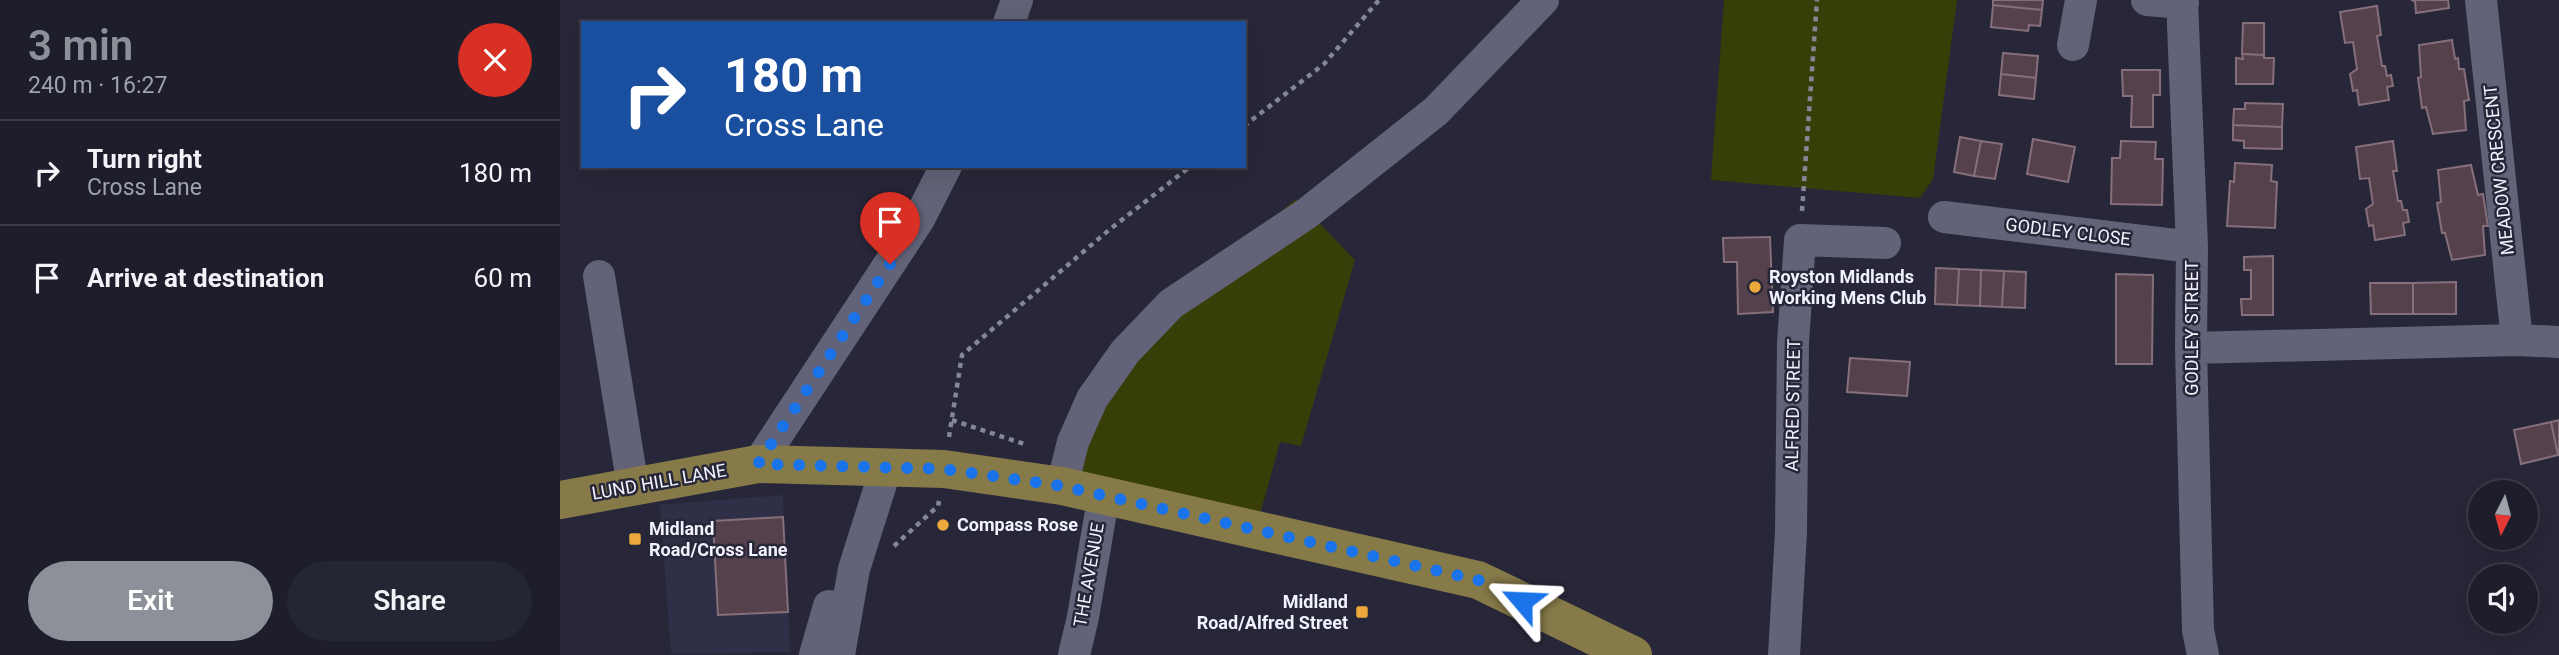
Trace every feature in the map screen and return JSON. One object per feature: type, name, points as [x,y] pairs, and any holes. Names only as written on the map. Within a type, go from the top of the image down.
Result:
[{"type":"main road","name":"LUND HILL LANE","points":[[560,500],[758,464],[1065,473],[1104,494],[1478,580],[1633,655]]},
{"type":"street","points":[[1010,21],[1017,0]]},
{"type":"street","points":[[1065,473],[1073,442],[1092,399],[1125,352],[1171,304],[1306,214],[1437,111],[1543,0]]},
{"type":"street","points":[[2073,45],[2081,0]]},
{"type":"street","points":[[2147,0],[2183,1]]},
{"type":"street","name":"MEADOW CRESCENT","points":[[2481,0],[2517,340]]},
{"type":"street","name":"GODLEY STREET","points":[[2183,1],[2192,247],[2191,348],[2198,631],[2203,655]]},
{"type":"street","points":[[758,464],[919,219],[945,168]]},
{"type":"street","name":"GODLEY CLOSE","points":[[1944,218],[2192,247]]},
{"type":"street","points":[[1800,240],[1885,243]]},
{"type":"street","name":"ALFRED STREET","points":[[1784,655],[1791,533],[1793,343],[1800,240]]},
{"type":"street","points":[[599,276],[633,487]]},
{"type":"street","points":[[2191,348],[2517,340],[2559,342]]},
{"type":"street","points":[[839,655],[854,569],[886,468]]},
{"type":"street","name":"THE AVENUE","points":[[1074,655],[1104,494]]},
{"type":"street","points":[[816,655],[834,586],[854,569]]},
{"type":"path","points":[[1246,124],[1324,64],[1379,0]]},
{"type":"path","points":[[1800,240],[1817,0]]},
{"type":"path","points":[[892,548],[938,506],[962,355],[1109,230],[1188,168]]},
{"type":"path","points":[[952,420],[1065,473]]},
{"type":"shaded area","points":[[783,495],[790,652],[671,654],[660,505]]},
{"type":"green space","points":[[1724,0],[1957,0],[1933,179],[1920,198],[1711,180]]},
{"type":"green space","points":[[1296,199],[1355,260],[1301,446],[1280,442],[1256,529],[1062,486],[1073,442],[1171,304]]},
{"type":"building","points":[[1993,0],[2043,0],[2042,10],[1993,5]]},
{"type":"building","points":[[2411,0],[2448,0],[2449,8],[2416,13],[2415,1]]},
{"type":"building","points":[[1993,5],[2042,10],[2040,26],[2029,25],[2028,31],[1991,27]]},
{"type":"building","points":[[2377,6],[2381,35],[2377,36],[2382,66],[2385,66],[2387,76],[2391,75],[2393,86],[2387,87],[2389,100],[2359,105],[2357,90],[2353,91],[2350,74],[2357,69],[2353,42],[2345,43],[2340,12]]},
{"type":"building","points":[[2243,23],[2264,23],[2264,55],[2242,54]]},
{"type":"building","points":[[2452,40],[2459,69],[2464,69],[2469,100],[2464,101],[2466,130],[2433,134],[2426,107],[2422,108],[2418,78],[2421,77],[2419,45]]},
{"type":"building","points":[[2003,53],[2038,56],[2036,78],[2001,74]]},
{"type":"building","points":[[2242,54],[2274,58],[2273,84],[2236,84],[2236,58],[2243,59]]},
{"type":"building","points":[[2122,70],[2160,70],[2160,95],[2153,95],[2153,127],[2131,127],[2132,96],[2123,96]]},
{"type":"building","points":[[2001,74],[2036,78],[2034,99],[1999,95]]},
{"type":"building","points":[[2245,103],[2283,104],[2282,127],[2233,125],[2234,109],[2245,109]]},
{"type":"building","points":[[2233,125],[2282,127],[2282,149],[2244,148],[2244,141],[2233,140]]},
{"type":"building","points":[[1960,137],[1981,141],[1974,176],[1954,172]]},
{"type":"building","points":[[2033,139],[2075,147],[2068,182],[2027,174]]},
{"type":"building","points":[[1981,141],[2002,144],[1995,179],[1974,176]]},
{"type":"building","points":[[2121,141],[2156,142],[2155,159],[2163,159],[2162,205],[2111,204],[2112,158],[2120,158]]},
{"type":"building","points":[[2393,141],[2397,171],[2393,171],[2398,201],[2401,201],[2403,210],[2407,210],[2409,222],[2403,223],[2405,235],[2375,240],[2373,225],[2369,226],[2366,209],[2373,204],[2369,178],[2360,179],[2356,147]]},
{"type":"building","points":[[2235,163],[2272,165],[2271,181],[2277,182],[2275,228],[2227,226],[2230,181],[2234,182]]},
{"type":"building","points":[[2471,165],[2478,195],[2483,194],[2488,226],[2483,226],[2485,255],[2452,260],[2445,233],[2442,233],[2437,203],[2441,202],[2438,170]]},
{"type":"building","name":"Royston Midlands Working Mens Club","points":[[1770,237],[1773,312],[1738,314],[1737,262],[1724,262],[1723,238]]},
{"type":"building","points":[[2273,256],[2273,315],[2242,315],[2241,299],[2251,299],[2251,270],[2244,270],[2244,257]]},
{"type":"building","points":[[1936,268],[1959,269],[1957,305],[1935,304]]},
{"type":"building","points":[[1959,269],[1981,270],[1980,306],[1957,305]]},
{"type":"building","points":[[1981,270],[2004,271],[2002,307],[1980,306]]},
{"type":"building","points":[[2004,271],[2026,272],[2025,308],[2002,307]]},
{"type":"building","points":[[2116,274],[2153,275],[2152,364],[2116,364]]},
{"type":"building","points":[[2456,282],[2456,314],[2413,314],[2413,283]]},
{"type":"building","points":[[2370,283],[2413,283],[2413,314],[2371,314]]},
{"type":"building","points":[[1850,358],[1910,362],[1907,396],[1847,392]]},
{"type":"building","points":[[2559,420],[2559,455],[2558,455],[2551,422]]},
{"type":"building","points":[[2551,422],[2558,455],[2521,464],[2514,430]]},
{"type":"building","points":[[783,517],[788,612],[718,615],[713,521]]},
{"type":"place","name":"Royston Midlands Working Mens Club","points":[[1755,287]]},
{"type":"place","name":"Compass Rose","points":[[943,525]]},
{"type":"place","name":"Midland Road/Cross Lane","points":[[635,539]]},
{"type":"place","name":"Midland Road/Alfred Street","points":[[1362,612]]},
{"type":"route","points":[[890,264],[758,464],[944,469],[1062,486],[1478,580],[1522,601]]}]
